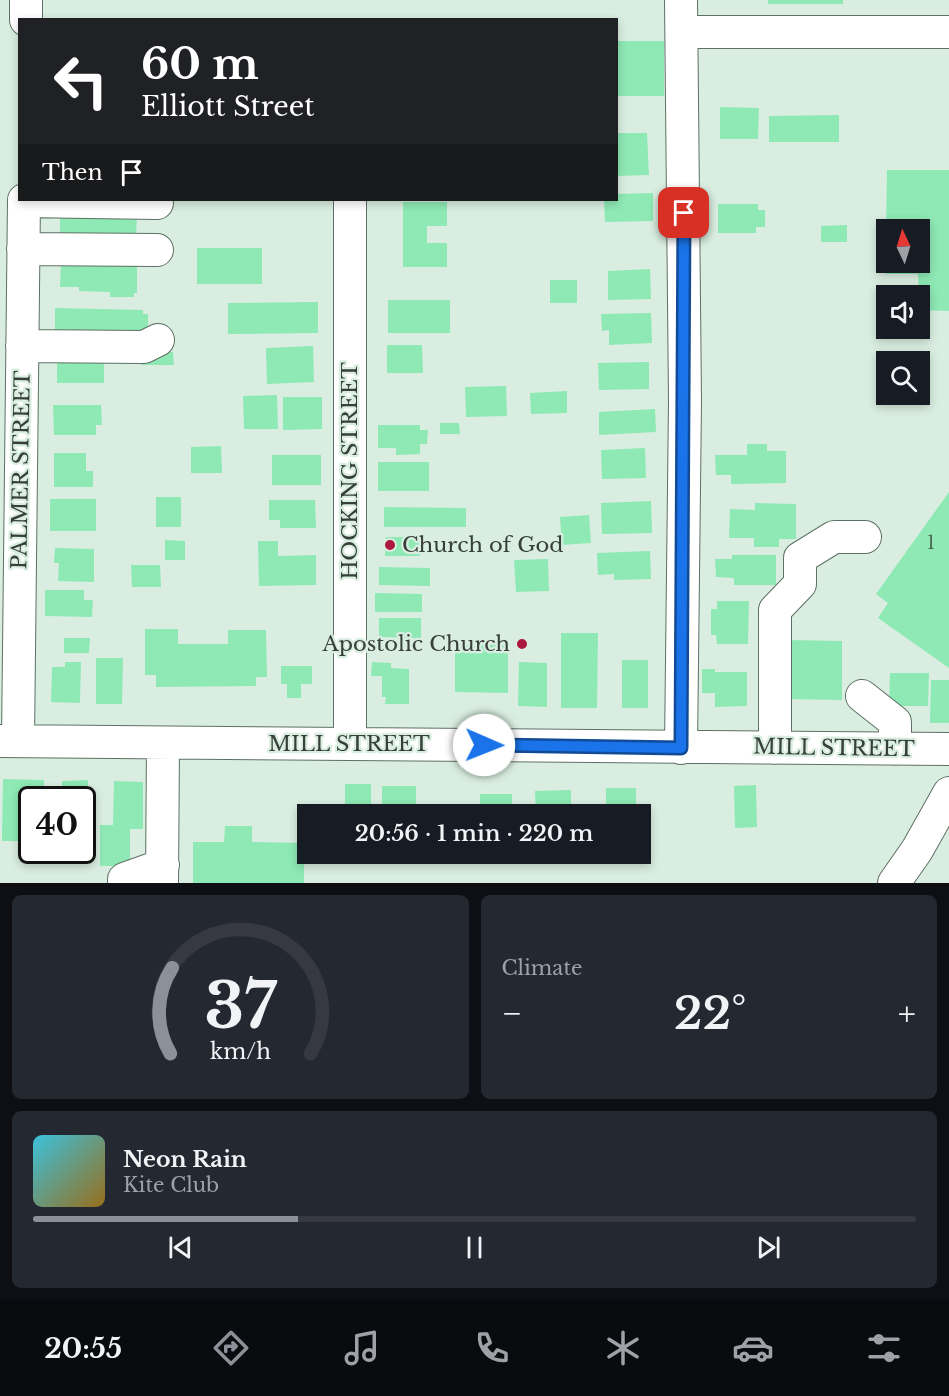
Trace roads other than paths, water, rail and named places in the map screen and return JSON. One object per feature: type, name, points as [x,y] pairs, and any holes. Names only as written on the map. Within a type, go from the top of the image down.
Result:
[{"type":"street","points":[[26,0],[26,18]]},
{"type":"street","points":[[681,0],[685,408],[681,748]]},
{"type":"street","points":[[682,33],[949,32]]},
{"type":"street","name":"PALMER STREET","points":[[9,741],[22,346],[24,201]]},
{"type":"street","points":[[68,201],[157,203]]},
{"type":"street","name":"HOCKING STREET","points":[[350,201],[350,743]]},
{"type":"street","points":[[23,249],[157,250]]},
{"type":"street","points":[[22,346],[144,347],[158,340]]},
{"type":"street","points":[[775,748],[775,610],[800,584],[800,558],[834,537],[865,537]]},
{"type":"street","points":[[862,696],[895,722],[895,749]]},
{"type":"street","name":"MILL STREET","points":[[9,741],[949,749]]},
{"type":"street","points":[[124,883],[124,879],[163,874],[163,743]]},
{"type":"street","points":[[894,883],[917,850],[949,793]]},
{"type":"place","name":"Church of God","points":[[390,545]]},
{"type":"place","name":"Apostolic Church","points":[[522,644]]}]
